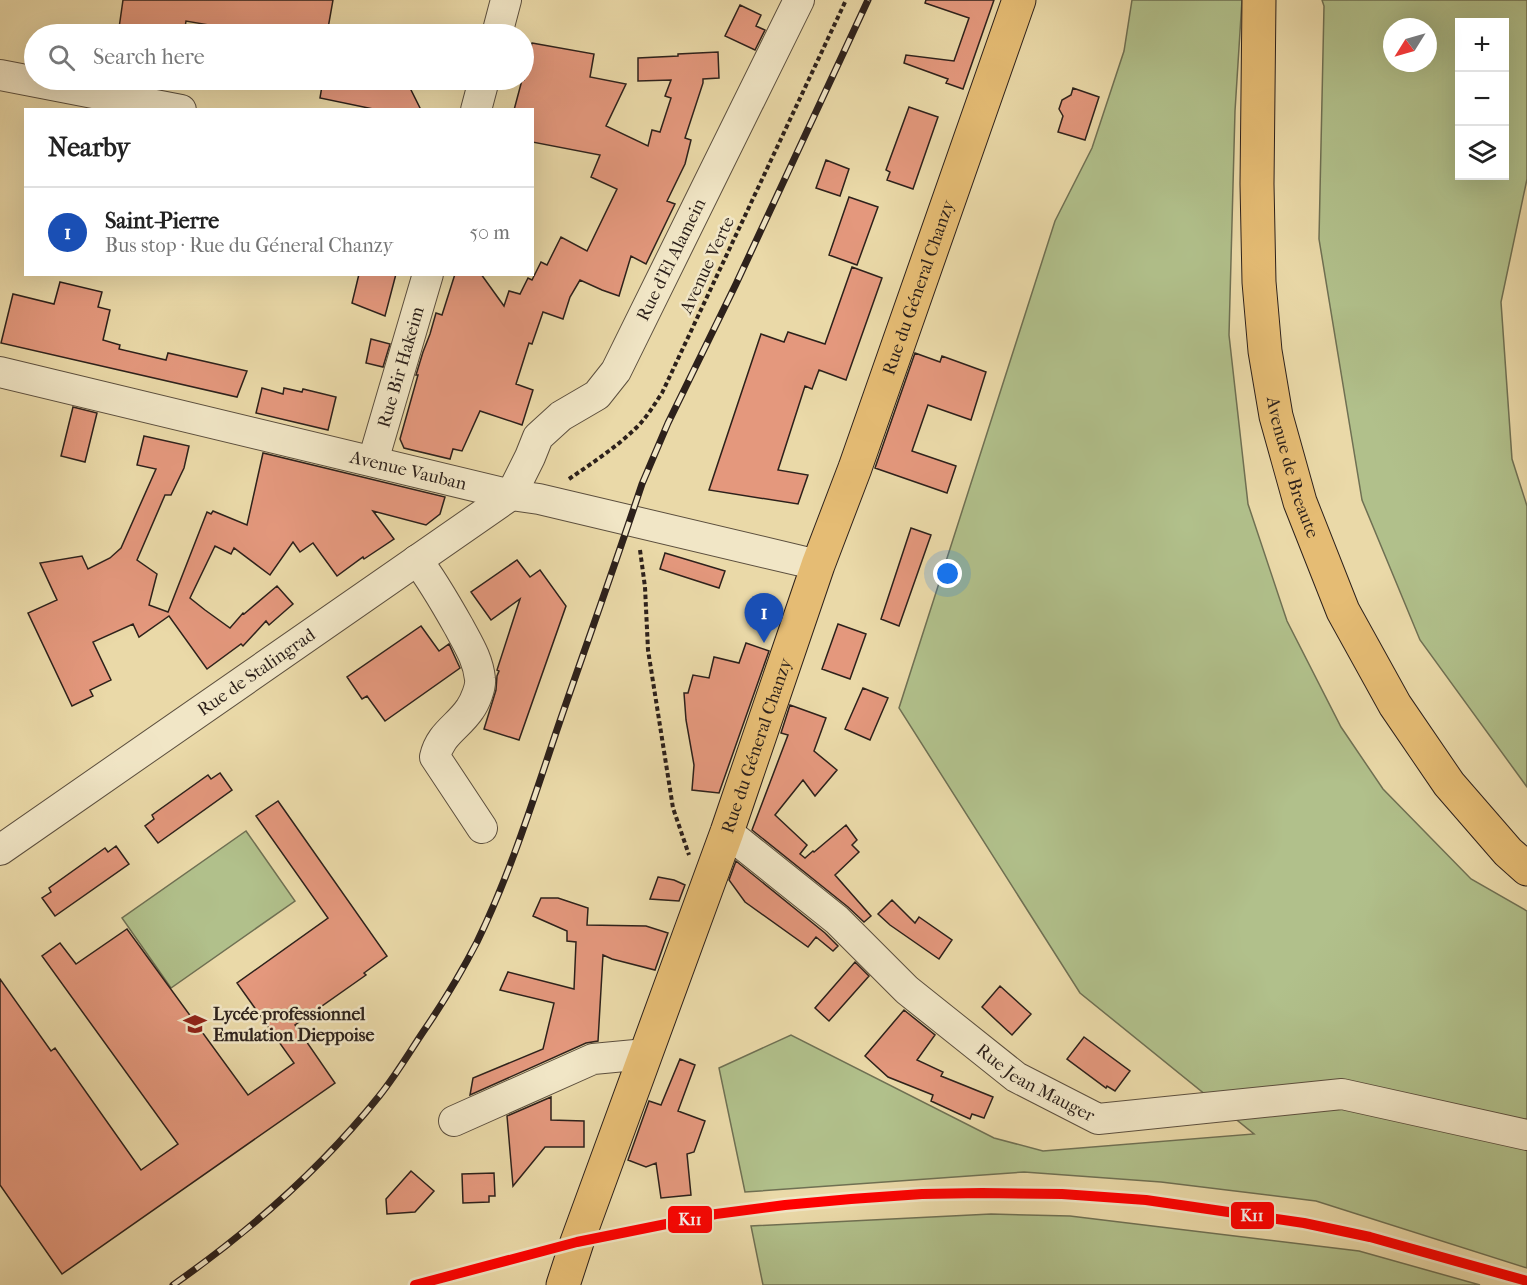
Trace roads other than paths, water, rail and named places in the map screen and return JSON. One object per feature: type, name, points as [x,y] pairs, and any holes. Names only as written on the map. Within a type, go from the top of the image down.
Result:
[{"type":"main road","name":"Rue du Géneral Chanzy","points":[[563,1285],[727,832],[818,565],[855,468],[1018,0]]},
{"type":"main road","name":"Avenue de Breaute","points":[[1259,0],[1257,184],[1259,282],[1265,351],[1276,416],[1300,502],[1343,611],[1395,705],[1449,784],[1508,852],[1527,869]]},
{"type":"main road","name":"Avenue de Breaute","points":[[1277,0],[1274,236],[1283,350],[1296,429],[1318,507],[1360,605],[1412,700],[1470,781],[1527,842]]},
{"type":"street","points":[[500,24],[506,0]]},
{"type":"street","name":"Rue d'El Alamein","points":[[525,497],[530,457],[538,437],[561,416],[597,395],[616,372],[799,0]]},
{"type":"street","points":[[0,75],[24,80]]},
{"type":"street","points":[[78,90],[171,108]]},
{"type":"street","points":[[477,108],[481,90]]},
{"type":"street","name":"Rue Bir Hakeim","points":[[373,461],[427,276]]},
{"type":"street","name":"Avenue Vauban","points":[[0,372],[818,565]]},
{"type":"street","name":"Rue de Stalingrad","points":[[0,850],[417,560],[525,497]]},
{"type":"street","points":[[417,560],[440,594],[477,660],[481,681],[472,707],[457,726],[443,736],[437,746],[435,757],[482,828]]},
{"type":"street","name":"Rue Jean Mauger","points":[[727,832],[837,920],[907,990],[1016,1077],[1098,1119],[1341,1094],[1527,1135]]},
{"type":"street","points":[[454,1121],[593,1059],[646,1054]]},
{"type":"railway","points":[[173,1285],[257,1221],[334,1148],[397,1072],[445,999],[471,954],[490,915],[522,832],[642,484],[668,423],[736,284],[868,0]]},
{"type":"place","name":"Saint-Pierre","points":[[764,643]]},
{"type":"place","name":"Lycée professionnel Emulation Dieppoise","points":[[195,1024]]}]
